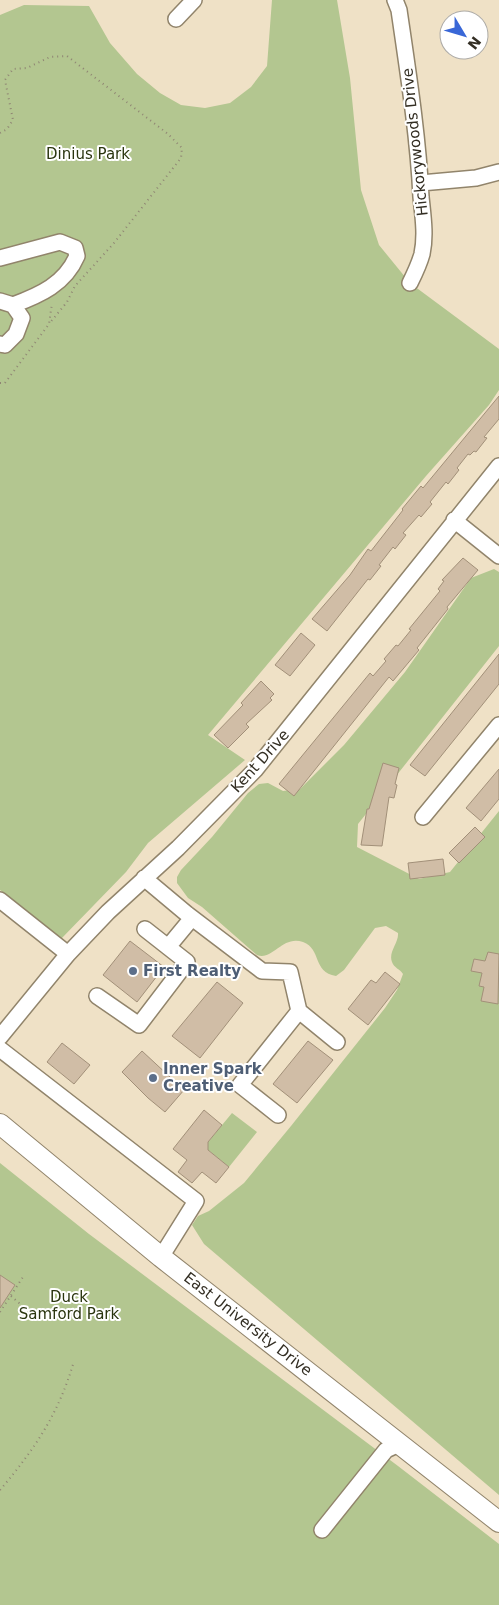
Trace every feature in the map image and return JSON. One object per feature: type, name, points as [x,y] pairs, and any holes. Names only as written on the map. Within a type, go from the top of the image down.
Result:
[{"type":"main road","name":"East University Drive","points":[[0,1124],[161,1256],[499,1522]]},
{"type":"street","points":[[176,19],[194,0]]},
{"type":"street","name":"Hickorywoods Drive","points":[[395,0],[399,10],[411,89],[421,183],[424,238],[418,268],[410,282]]},
{"type":"street","points":[[421,183],[476,178],[499,172]]},
{"type":"street","points":[[0,258],[60,242],[74,248],[77,256],[73,266],[58,283],[41,294],[6,303]]},
{"type":"street","points":[[0,344],[5,345],[16,334],[22,318],[6,303]]},
{"type":"street","name":"Kent Drive","points":[[0,1037],[68,954],[108,912],[178,848],[255,770],[499,466]]},
{"type":"street","points":[[454,520],[499,556]]},
{"type":"street","points":[[423,817],[499,725]]},
{"type":"street","points":[[144,878],[192,918],[262,971],[290,972],[298,1011],[337,1042]]},
{"type":"street","points":[[0,900],[68,954]]},
{"type":"street","points":[[168,947],[192,918]]},
{"type":"street","points":[[97,996],[139,1025],[187,962],[145,929]]},
{"type":"street","points":[[278,1116],[240,1085],[298,1011]]},
{"type":"street","points":[[0,1049],[196,1201],[161,1256]]},
{"type":"street","points":[[322,1530],[386,1450],[399,1444]]},
{"type":"path","points":[[0,133],[7,129],[13,120],[5,80],[14,69],[27,68],[50,56],[67,56],[168,134],[182,148],[181,158],[114,243],[75,286],[67,302],[5,383],[0,383]]},
{"type":"path","points":[[49,324],[52,305],[50,288]]},
{"type":"path","points":[[0,1312],[23,1277]]},
{"type":"path","points":[[10,1296],[32,1314]]},
{"type":"path","points":[[0,1490],[46,1429],[61,1400],[74,1361]]},
{"type":"green space","name":"Dinius Park","points":[[272,0],[337,0],[350,78],[361,190],[379,245],[410,283],[499,349],[499,390],[489,405],[426,476],[208,735],[245,760],[148,843],[126,872],[61,939],[0,890],[0,15],[24,5],[89,6],[110,43],[137,74],[160,93],[181,105],[205,108],[230,103],[251,87],[267,66]]},
{"type":"green space","points":[[494,569],[499,572],[499,646],[358,824],[357,847],[419,879],[450,872],[499,811],[499,1495],[204,1244],[192,1225],[198,1216],[209,1211],[244,1183],[385,1008],[397,990],[403,974],[394,966],[391,958],[398,933],[386,926],[375,928],[344,970],[336,976],[328,974],[323,970],[313,950],[303,942],[289,942],[268,955],[257,955],[202,907],[188,898],[177,883],[177,877],[181,870],[212,837],[248,793],[259,784],[268,783],[283,791],[300,789],[344,745],[405,672],[471,578]]},
{"type":"green space","points":[[232,1113],[257,1132],[229,1167],[208,1150],[208,1142]]},
{"type":"green space","name":"Duck Samford Park","points":[[0,1163],[89,1234],[499,1544],[499,1605],[0,1605]]},
{"type":"building","points":[[499,396],[499,419],[484,437],[487,438],[476,452],[468,454],[448,484],[446,482],[430,502],[432,504],[403,533],[406,535],[395,549],[393,547],[370,580],[368,579],[327,631],[312,619],[350,575],[368,549],[371,551],[402,509],[421,486],[423,488]]},
{"type":"building","points":[[463,558],[478,570],[447,607],[448,609],[417,648],[419,650],[393,681],[389,677],[294,796],[279,784],[370,673],[373,676],[386,661],[384,659],[396,645],[398,646],[411,630],[409,629],[440,591],[438,589],[444,581],[442,580]]},
{"type":"building","points":[[301,633],[315,645],[290,676],[275,665]]},
{"type":"building","points":[[499,654],[499,684],[425,776],[410,765]]},
{"type":"building","points":[[261,681],[274,694],[270,698],[272,700],[246,724],[249,727],[228,748],[214,735],[243,705],[241,703]]},
{"type":"building","points":[[383,763],[399,768],[394,798],[389,797],[382,846],[361,845],[367,809],[369,809]]},
{"type":"building","points":[[499,769],[499,799],[481,821],[466,808]]},
{"type":"building","points":[[475,827],[485,837],[459,863],[449,853]]},
{"type":"building","points":[[443,859],[445,875],[410,879],[408,863]]},
{"type":"building","name":"First Realty","points":[[130,941],[164,967],[137,1002],[103,975]]},
{"type":"building","points":[[488,952],[499,954],[498,1004],[481,1001],[484,987],[479,986],[482,973],[471,971],[474,959],[485,961]]},
{"type":"building","points":[[385,972],[400,984],[368,1025],[348,1009],[371,980],[376,983]]},
{"type":"building","points":[[217,982],[243,1003],[200,1058],[172,1036]]},
{"type":"building","points":[[308,1041],[333,1060],[297,1103],[273,1084]]},
{"type":"building","points":[[62,1043],[90,1065],[74,1084],[47,1062]]},
{"type":"building","points":[[142,1051],[184,1090],[165,1112],[122,1072]]},
{"type":"building","points":[[204,1110],[222,1125],[208,1142],[208,1150],[229,1167],[216,1183],[202,1172],[192,1183],[178,1172],[187,1160],[173,1149]]},
{"type":"building","points":[[0,1275],[15,1285],[0,1308]]},
{"type":"place","name":"First Realty","points":[[133,971]]},
{"type":"place","name":"Inner Spark Creative","points":[[153,1078]]}]
